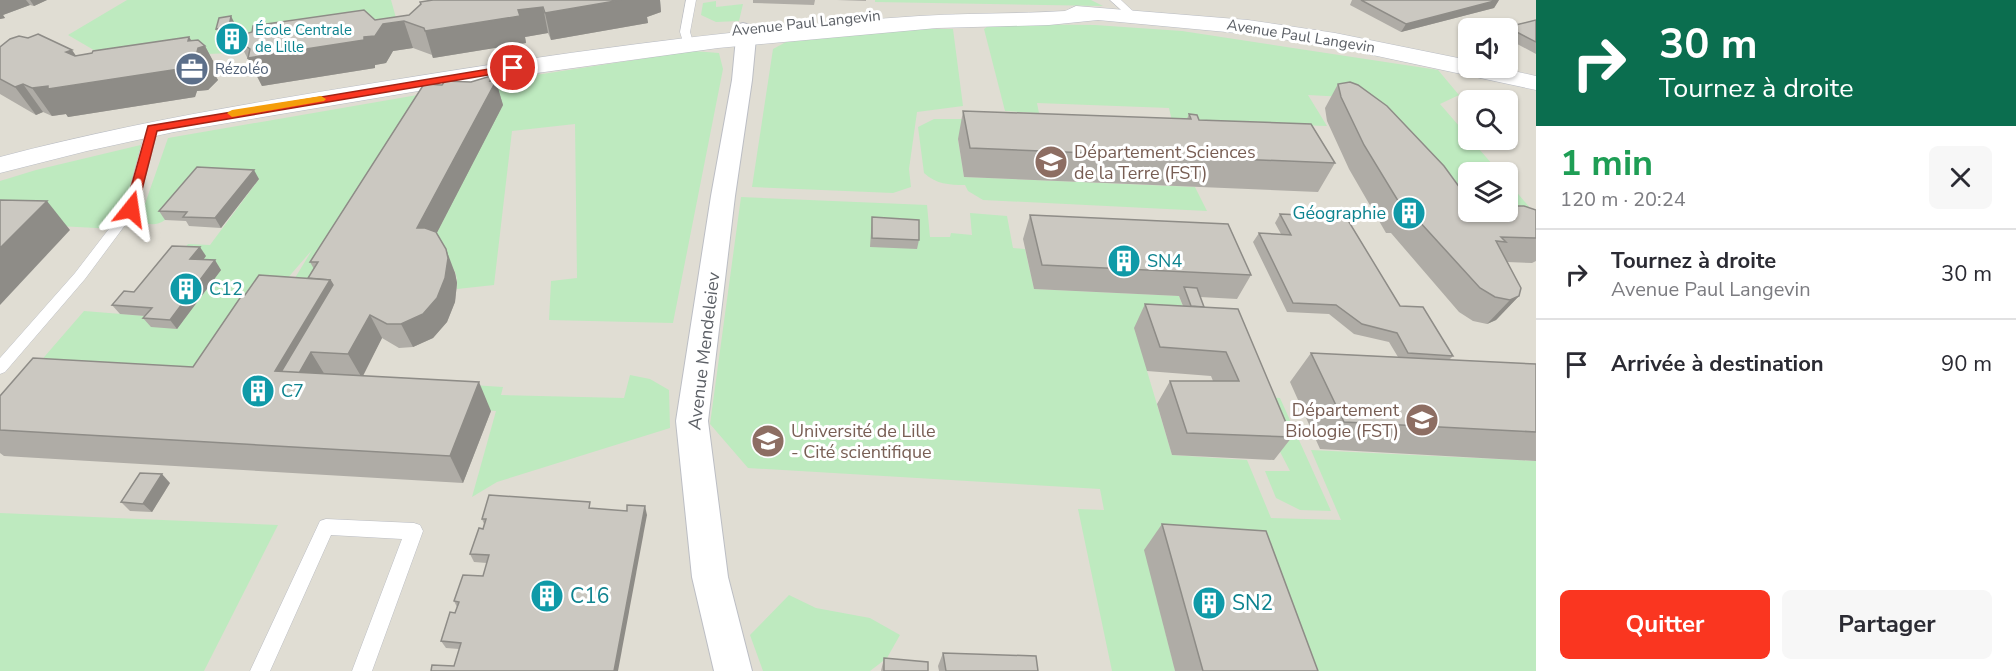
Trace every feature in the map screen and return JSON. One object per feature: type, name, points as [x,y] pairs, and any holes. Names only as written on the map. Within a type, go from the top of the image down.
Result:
[{"type":"street","name":"Avenue Paul Langevin","points":[[1,161],[152,128],[687,41],[745,34],[921,22],[1060,19],[1102,7],[1122,7],[1287,32],[1458,65]]},
{"type":"street","name":"Avenue Mendeleiev","points":[[733,671],[710,577],[692,421],[742,80],[745,34]]},
{"type":"street","name":"Avenue Paul Langevin","points":[[1515,78],[1536,83]]},
{"type":"lane","points":[[687,41],[691,0]]},
{"type":"lane","points":[[0,368],[80,276],[131,209],[152,128]]},
{"type":"lane","points":[[260,671],[326,527],[414,531],[362,671]]},
{"type":"shaded area","name":"Université de Lille ‐ Cité scientifique","points":[[0,0],[1536,0],[1536,671],[0,671]]},
{"type":"green space","points":[[127,0],[391,0],[398,25],[283,37],[233,53],[181,55],[116,63],[68,35]]},
{"type":"green space","points":[[875,0],[1091,0],[1103,6],[875,2]]},
{"type":"green space","points":[[716,1],[716,7],[743,4],[739,21],[716,22],[701,15],[703,3]]},
{"type":"green space","points":[[991,24],[1095,25],[1182,31],[1438,70],[1458,94],[1440,104],[1458,125],[1458,150],[1480,150],[1490,162],[1458,162],[1458,216],[1451,216],[1363,98],[1308,95],[1327,126],[1172,121],[1169,108],[1037,103],[1039,113],[1005,111],[984,29]]},
{"type":"green space","points":[[924,29],[953,29],[963,106],[917,112],[909,169],[911,187],[893,193],[752,187],[773,49],[786,42]]},
{"type":"green space","points":[[693,51],[719,53],[723,69],[673,323],[549,320],[551,281],[577,278],[575,124],[512,131],[494,285],[457,289],[456,274],[450,264],[427,252],[502,105],[325,283],[281,301],[312,250],[260,310],[215,396],[0,408],[84,311],[159,317],[179,255],[188,244],[210,245],[259,179],[203,176],[165,220],[153,224],[139,221],[168,138],[516,78]]},
{"type":"green space","points":[[934,119],[972,119],[958,140],[964,177],[1195,187],[1207,211],[983,200],[968,191],[965,185],[943,183],[933,180],[924,173],[918,127]]},
{"type":"green space","points":[[149,143],[131,209],[116,229],[0,223],[0,181]]},
{"type":"green space","points":[[1518,194],[1536,215],[1518,215]]},
{"type":"green space","points":[[741,197],[927,205],[930,237],[950,237],[951,233],[972,235],[970,213],[1007,216],[1013,248],[1025,249],[1034,289],[1179,296],[1192,331],[1147,371],[1172,455],[1247,460],[1271,518],[1341,520],[1311,450],[1536,461],[1536,671],[1283,671],[1145,550],[1175,671],[1112,671],[1078,509],[1104,510],[1100,489],[748,468],[710,424]]},
{"type":"green space","points":[[630,375],[650,379],[669,390],[670,428],[497,482],[472,497],[496,411],[312,400],[362,378],[503,387],[501,395],[624,398]]},
{"type":"green space","points":[[1251,396],[1280,398],[1331,511],[1300,510],[1276,498],[1265,471],[1290,471]]},
{"type":"green space","points":[[0,513],[278,525],[204,671],[0,671]]},
{"type":"green space","points":[[789,595],[816,608],[870,618],[900,635],[887,658],[870,671],[763,671],[750,635]]},
{"type":"building","points":[[433,0],[621,0],[545,13],[543,7],[518,10],[520,16],[425,31],[424,28],[404,21],[383,24],[375,36],[364,37],[364,40],[248,58],[250,49],[238,40],[239,36],[252,32],[253,26],[364,10],[375,20],[409,15],[421,4],[420,2]]},
{"type":"building","points":[[1361,0],[1498,0],[1406,24]]},
{"type":"building","points":[[231,16],[229,27],[216,29],[219,18]]},
{"type":"building","points":[[1536,20],[1536,42],[1518,33],[1518,24]]},
{"type":"building","points":[[38,34],[72,50],[66,52],[75,56],[93,51],[189,37],[188,41],[198,40],[205,46],[198,48],[197,52],[203,53],[192,62],[181,64],[179,69],[48,89],[48,86],[32,88],[23,84],[15,87],[0,79],[0,47],[10,39],[19,36],[28,38]]},
{"type":"building","points":[[494,75],[490,81],[496,81],[417,228],[436,232],[446,249],[448,258],[445,278],[437,298],[423,314],[401,324],[387,324],[370,315],[348,354],[311,352],[299,373],[281,372],[333,285],[330,280],[308,278],[318,262],[310,262],[424,84],[442,85],[445,81],[471,82]]},
{"type":"building","points":[[1350,82],[1358,85],[1387,106],[1444,166],[1458,185],[1458,222],[1518,222],[1518,206],[1536,210],[1536,238],[1501,237],[1506,242],[1496,241],[1521,288],[1519,296],[1510,300],[1495,297],[1480,288],[1408,209],[1403,209],[1364,145],[1341,97],[1338,84]]},
{"type":"building","points":[[963,111],[1191,119],[1189,114],[1197,115],[1199,120],[1311,124],[1335,163],[970,148]]},
{"type":"building","points":[[197,167],[254,170],[215,218],[183,217],[187,212],[159,211]]},
{"type":"building","points":[[0,200],[47,201],[0,248]]},
{"type":"building","points":[[1280,214],[1346,217],[1400,306],[1423,307],[1453,356],[1408,353],[1397,333],[1362,324],[1336,305],[1293,303],[1259,233],[1291,235]]},
{"type":"building","points":[[1030,215],[1228,224],[1251,275],[1042,265]]},
{"type":"building","points":[[872,217],[919,220],[919,240],[872,238]]},
{"type":"building","points":[[172,246],[200,247],[190,259],[215,260],[170,320],[143,318],[152,308],[112,305],[124,291],[134,292]]},
{"type":"building","points":[[259,275],[330,280],[275,371],[479,382],[450,456],[0,430],[0,396],[33,358],[193,367],[242,295],[245,295]]},
{"type":"building","points":[[1184,287],[1197,288],[1204,307],[1191,306]]},
{"type":"building","points":[[1145,304],[1238,309],[1292,437],[1187,433],[1170,381],[1239,381],[1226,352],[1160,347]]},
{"type":"building","points":[[1311,353],[1536,364],[1536,432],[1344,422]]},
{"type":"building","points":[[140,473],[162,474],[143,504],[121,502]]},
{"type":"building","name":"C16","points":[[489,495],[590,502],[589,508],[627,511],[627,505],[645,506],[614,671],[431,671],[432,665],[454,666],[461,643],[441,641],[450,612],[455,613],[459,602],[454,601],[463,575],[483,576],[489,555],[470,554],[479,528],[483,529],[486,519],[482,519]]},
{"type":"building","points":[[1162,524],[1266,531],[1318,671],[1203,671]]},
{"type":"building","points":[[943,653],[1036,656],[1038,671],[946,671]]},
{"type":"building","points":[[884,658],[928,662],[928,671],[884,671]]},
{"type":"slow traffic","points":[[232,113],[321,99]]},
{"type":"place","name":"École Centrale de Lille","points":[[232,39]]},
{"type":"place","name":"Rézoléo","points":[[192,69]]},
{"type":"place","name":"Département Sciences de la Terre (FST)","points":[[1051,162]]},
{"type":"place","name":"Géographie","points":[[1409,213]]},
{"type":"place","name":"SN4","points":[[1124,261]]},
{"type":"place","name":"C12","points":[[186,289]]},
{"type":"place","name":"C7","points":[[258,391]]},
{"type":"place","name":"Département Biologie (FST)","points":[[1422,420]]},
{"type":"place","name":"Université de Lille ‐ Cité scientifique","points":[[768,441]]},
{"type":"place","name":"C16","points":[[547,596]]},
{"type":"place","name":"SN2","points":[[1209,603]]},
{"type":"route","points":[[131,209],[152,128],[513,68]]}]
